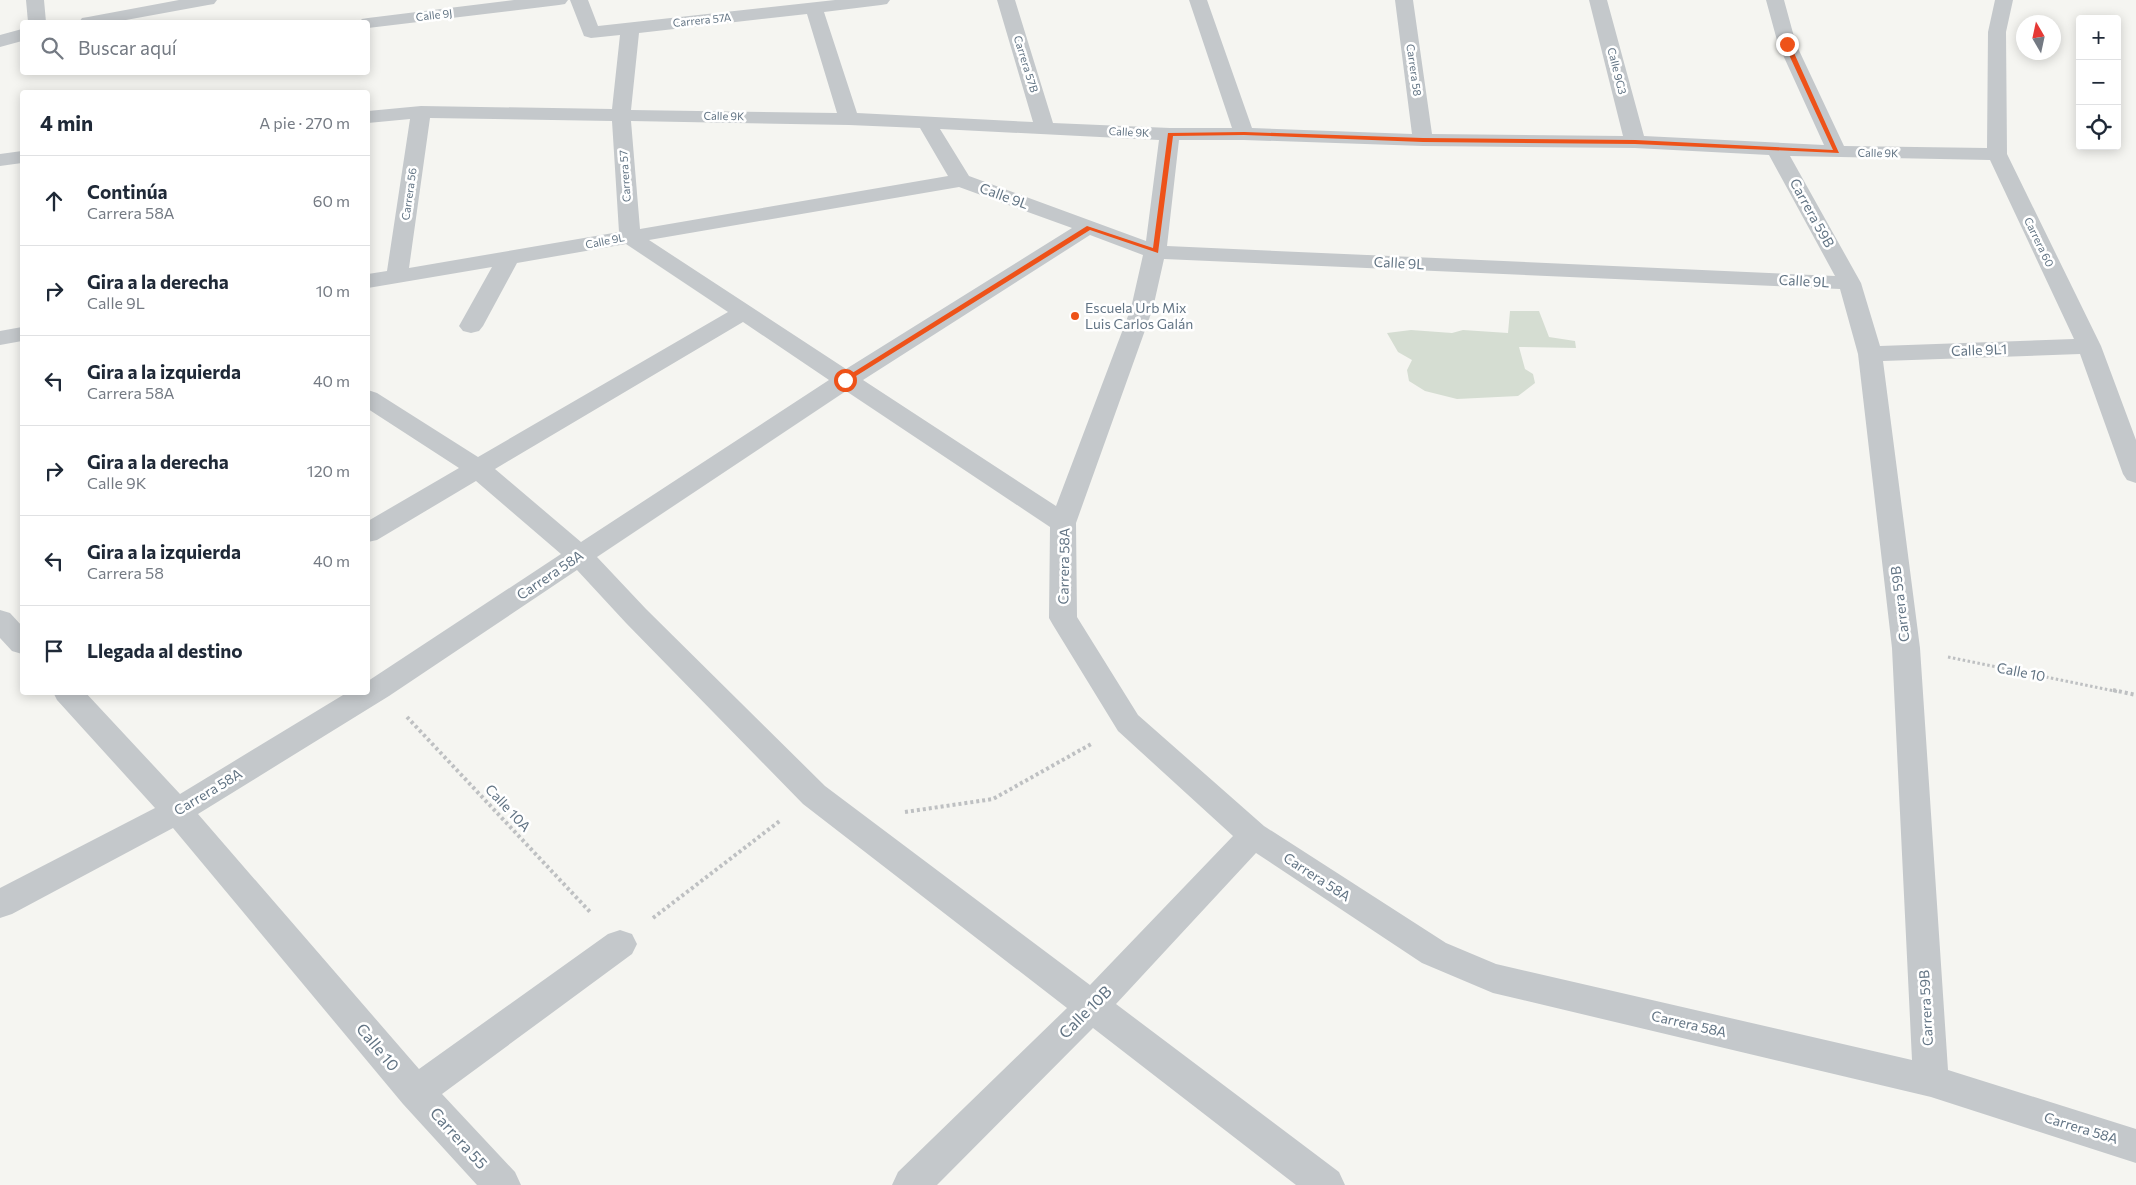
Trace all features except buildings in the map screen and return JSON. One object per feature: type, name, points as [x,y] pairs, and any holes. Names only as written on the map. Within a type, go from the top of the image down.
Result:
[{"type":"street","points":[[35,0],[37,20]]},
{"type":"street","points":[[97,20],[166,4],[208,0]]},
{"type":"street","name":"Calle 9J","points":[[370,23],[559,0]]},
{"type":"street","name":"Carrera 57A","points":[[579,0],[591,32],[630,29],[687,14],[814,9],[872,0]]},
{"type":"street","name":"Carrera 57B","points":[[1006,0],[1045,128]]},
{"type":"street","name":"Carrera 58","points":[[1404,0],[1423,140]]},
{"type":"street","name":"Calle 9G3","points":[[1598,0],[1635,142]]},
{"type":"street","points":[[1775,0],[1787,44],[1837,152]]},
{"type":"street","name":"Carrera 60","points":[[2004,0],[1997,32],[1996,154],[2089,346],[2136,474]]},
{"type":"street","points":[[1198,1],[1244,134]]},
{"type":"street","points":[[814,9],[849,119]]},
{"type":"street","points":[[621,114],[630,29]]},
{"type":"street","points":[[0,40],[20,35]]},
{"type":"street","name":"Calle 9K","points":[[370,117],[421,112],[849,119],[1170,134],[1244,134],[1423,140],[1635,142],[1837,152],[1996,154]]},
{"type":"street","name":"Carrera 56","points":[[397,276],[421,112]]},
{"type":"street","name":"Carrera 57","points":[[621,114],[630,236]]},
{"type":"street","name":"Calle 9L","points":[[926,122],[961,180]]},
{"type":"street","name":"Carrera 58A","points":[[1170,134],[1155,252],[1142,308],[1064,524],[1063,618],[1128,723],[1253,835],[1434,953],[1493,978],[1930,1082],[2136,1146]]},
{"type":"street","name":"Carrera 59B","points":[[1776,149],[1850,283],[1870,354],[1906,648],[1930,1082]]},
{"type":"street","points":[[0,160],[20,157]]},
{"type":"street","name":"Calle 9L","points":[[370,281],[850,201],[961,180],[1155,252],[1850,283]]},
{"type":"street","name":"Carrera 58A","points":[[370,693],[845,380],[1089,227]]},
{"type":"street","points":[[630,236],[1064,524]]},
{"type":"street","points":[[471,326],[508,259]]},
{"type":"street","points":[[370,532],[744,312]]},
{"type":"street","points":[[0,338],[20,334]]},
{"type":"street","name":"Calle 9L1","points":[[1870,354],[2089,346]]},
{"type":"street","points":[[370,399],[479,469],[579,555],[636,616],[814,796],[1326,1185]]},
{"type":"street","points":[[0,620],[20,642]]},
{"type":"street","name":"Calle 10","points":[[71,695],[177,811],[416,1092]]},
{"type":"street","name":"Carrera 58A","points":[[0,904],[177,811],[368,695]]},
{"type":"street","name":"Calle 10B","points":[[911,1185],[1091,1006],[1253,835]]},
{"type":"street","points":[[416,1092],[620,944]]},
{"type":"street","name":"Carrera 55","points":[[416,1092],[502,1185]]},
{"type":"path","name":"Calle 10","points":[[1906,648],[2136,695]]},
{"type":"path","name":"Calle 10A","points":[[379,688],[620,944]]},
{"type":"shaded area","points":[[1510,311],[1539,311],[1549,337],[1575,341],[1576,348],[1519,347],[1525,369],[1533,374],[1535,383],[1518,396],[1457,399],[1425,391],[1409,381],[1407,370],[1412,360],[1398,352],[1387,333],[1411,330],[1452,333],[1463,330],[1508,333]]},
{"type":"place","name":"Escuela Urb Mix Luis Carlos Galán","points":[[1075,316]]},
{"type":"route","points":[[845,380],[1089,227],[1155,252],[1170,134],[1244,134],[1423,140],[1635,142],[1837,152],[1787,44]]}]
